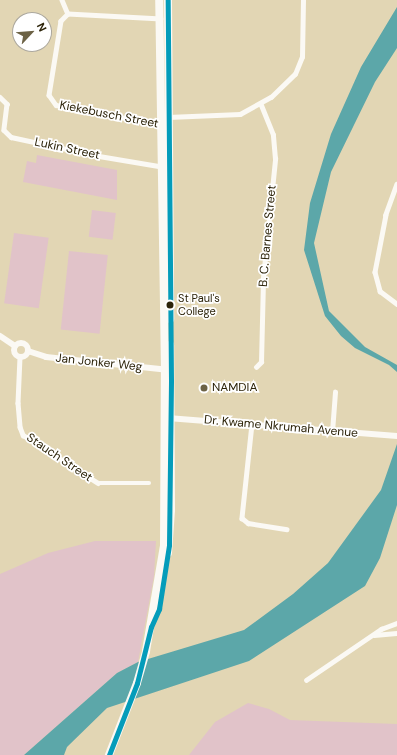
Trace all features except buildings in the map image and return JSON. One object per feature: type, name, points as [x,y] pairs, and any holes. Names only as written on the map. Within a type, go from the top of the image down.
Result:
[{"type":"highway","points":[[109,755],[124,718],[146,651],[151,627],[164,586],[169,545],[166,167],[159,0]]},
{"type":"highway","points":[[165,121],[168,0]]},
{"type":"main road","name":"Jan Jonker Weg","points":[[0,336],[15,346],[24,343],[28,351],[46,357],[168,370]]},
{"type":"main road","points":[[15,346],[14,353],[20,357],[28,351]]},
{"type":"street","points":[[62,0],[68,14],[168,20]]},
{"type":"street","points":[[165,121],[232,116],[261,105],[284,86],[299,66],[302,57],[303,0]]},
{"type":"street","name":"Kiekebusch Street","points":[[68,14],[61,21],[49,96],[52,104],[165,121]]},
{"type":"street","name":"Lukin Street","points":[[0,97],[7,104],[4,130],[11,137],[99,156],[166,167]]},
{"type":"street","name":"B. C. Barnes Street","points":[[256,367],[261,362],[264,278],[275,159],[273,135],[261,105]]},
{"type":"street","points":[[397,184],[386,214],[374,272],[380,291],[397,304]]},
{"type":"street","name":"Stauch Street","points":[[20,357],[18,402],[20,427],[23,435],[98,483],[149,483]]},
{"type":"street","points":[[332,432],[335,392]]},
{"type":"street","name":"Dr. Kwame Nkrumah Avenue","points":[[168,418],[332,432],[394,435]]},
{"type":"street","points":[[252,424],[242,518],[248,523],[287,529]]},
{"type":"street","points":[[374,635],[397,633],[394,631],[395,623]]},
{"type":"street","points":[[306,680],[374,635],[395,623]]},
{"type":"shaded area","points":[[37,155],[117,170],[117,200],[23,182],[27,161],[36,163]]},
{"type":"shaded area","points":[[92,210],[116,213],[113,240],[89,237]]},
{"type":"shaded area","points":[[14,233],[49,238],[39,308],[4,303]]},
{"type":"shaded area","points":[[69,251],[108,255],[100,334],[61,330]]},
{"type":"shaded area","points":[[95,541],[156,541],[154,576],[138,662],[117,673],[24,755],[0,755],[0,574],[48,553]]},
{"type":"shaded area","points":[[248,703],[269,709],[290,720],[397,724],[397,755],[189,755],[215,722]]},
{"type":"water","points":[[397,7],[397,48],[375,82],[331,172],[314,243],[329,311],[365,347],[397,365],[397,372],[389,365],[355,348],[341,336],[325,316],[304,250],[310,203],[331,134],[361,67]]},
{"type":"water","points":[[397,444],[397,505],[380,558],[365,586],[249,661],[107,708],[67,747],[64,755],[24,755],[117,673],[138,662],[244,630],[293,594],[328,563],[381,490]]},
{"type":"transit line","points":[[109,755],[137,683],[151,627],[159,609],[169,545],[171,380],[168,0]]},
{"type":"place","name":"St Paul's College","points":[[170,305]]},
{"type":"place","name":"NAMDIA","points":[[204,388]]}]
